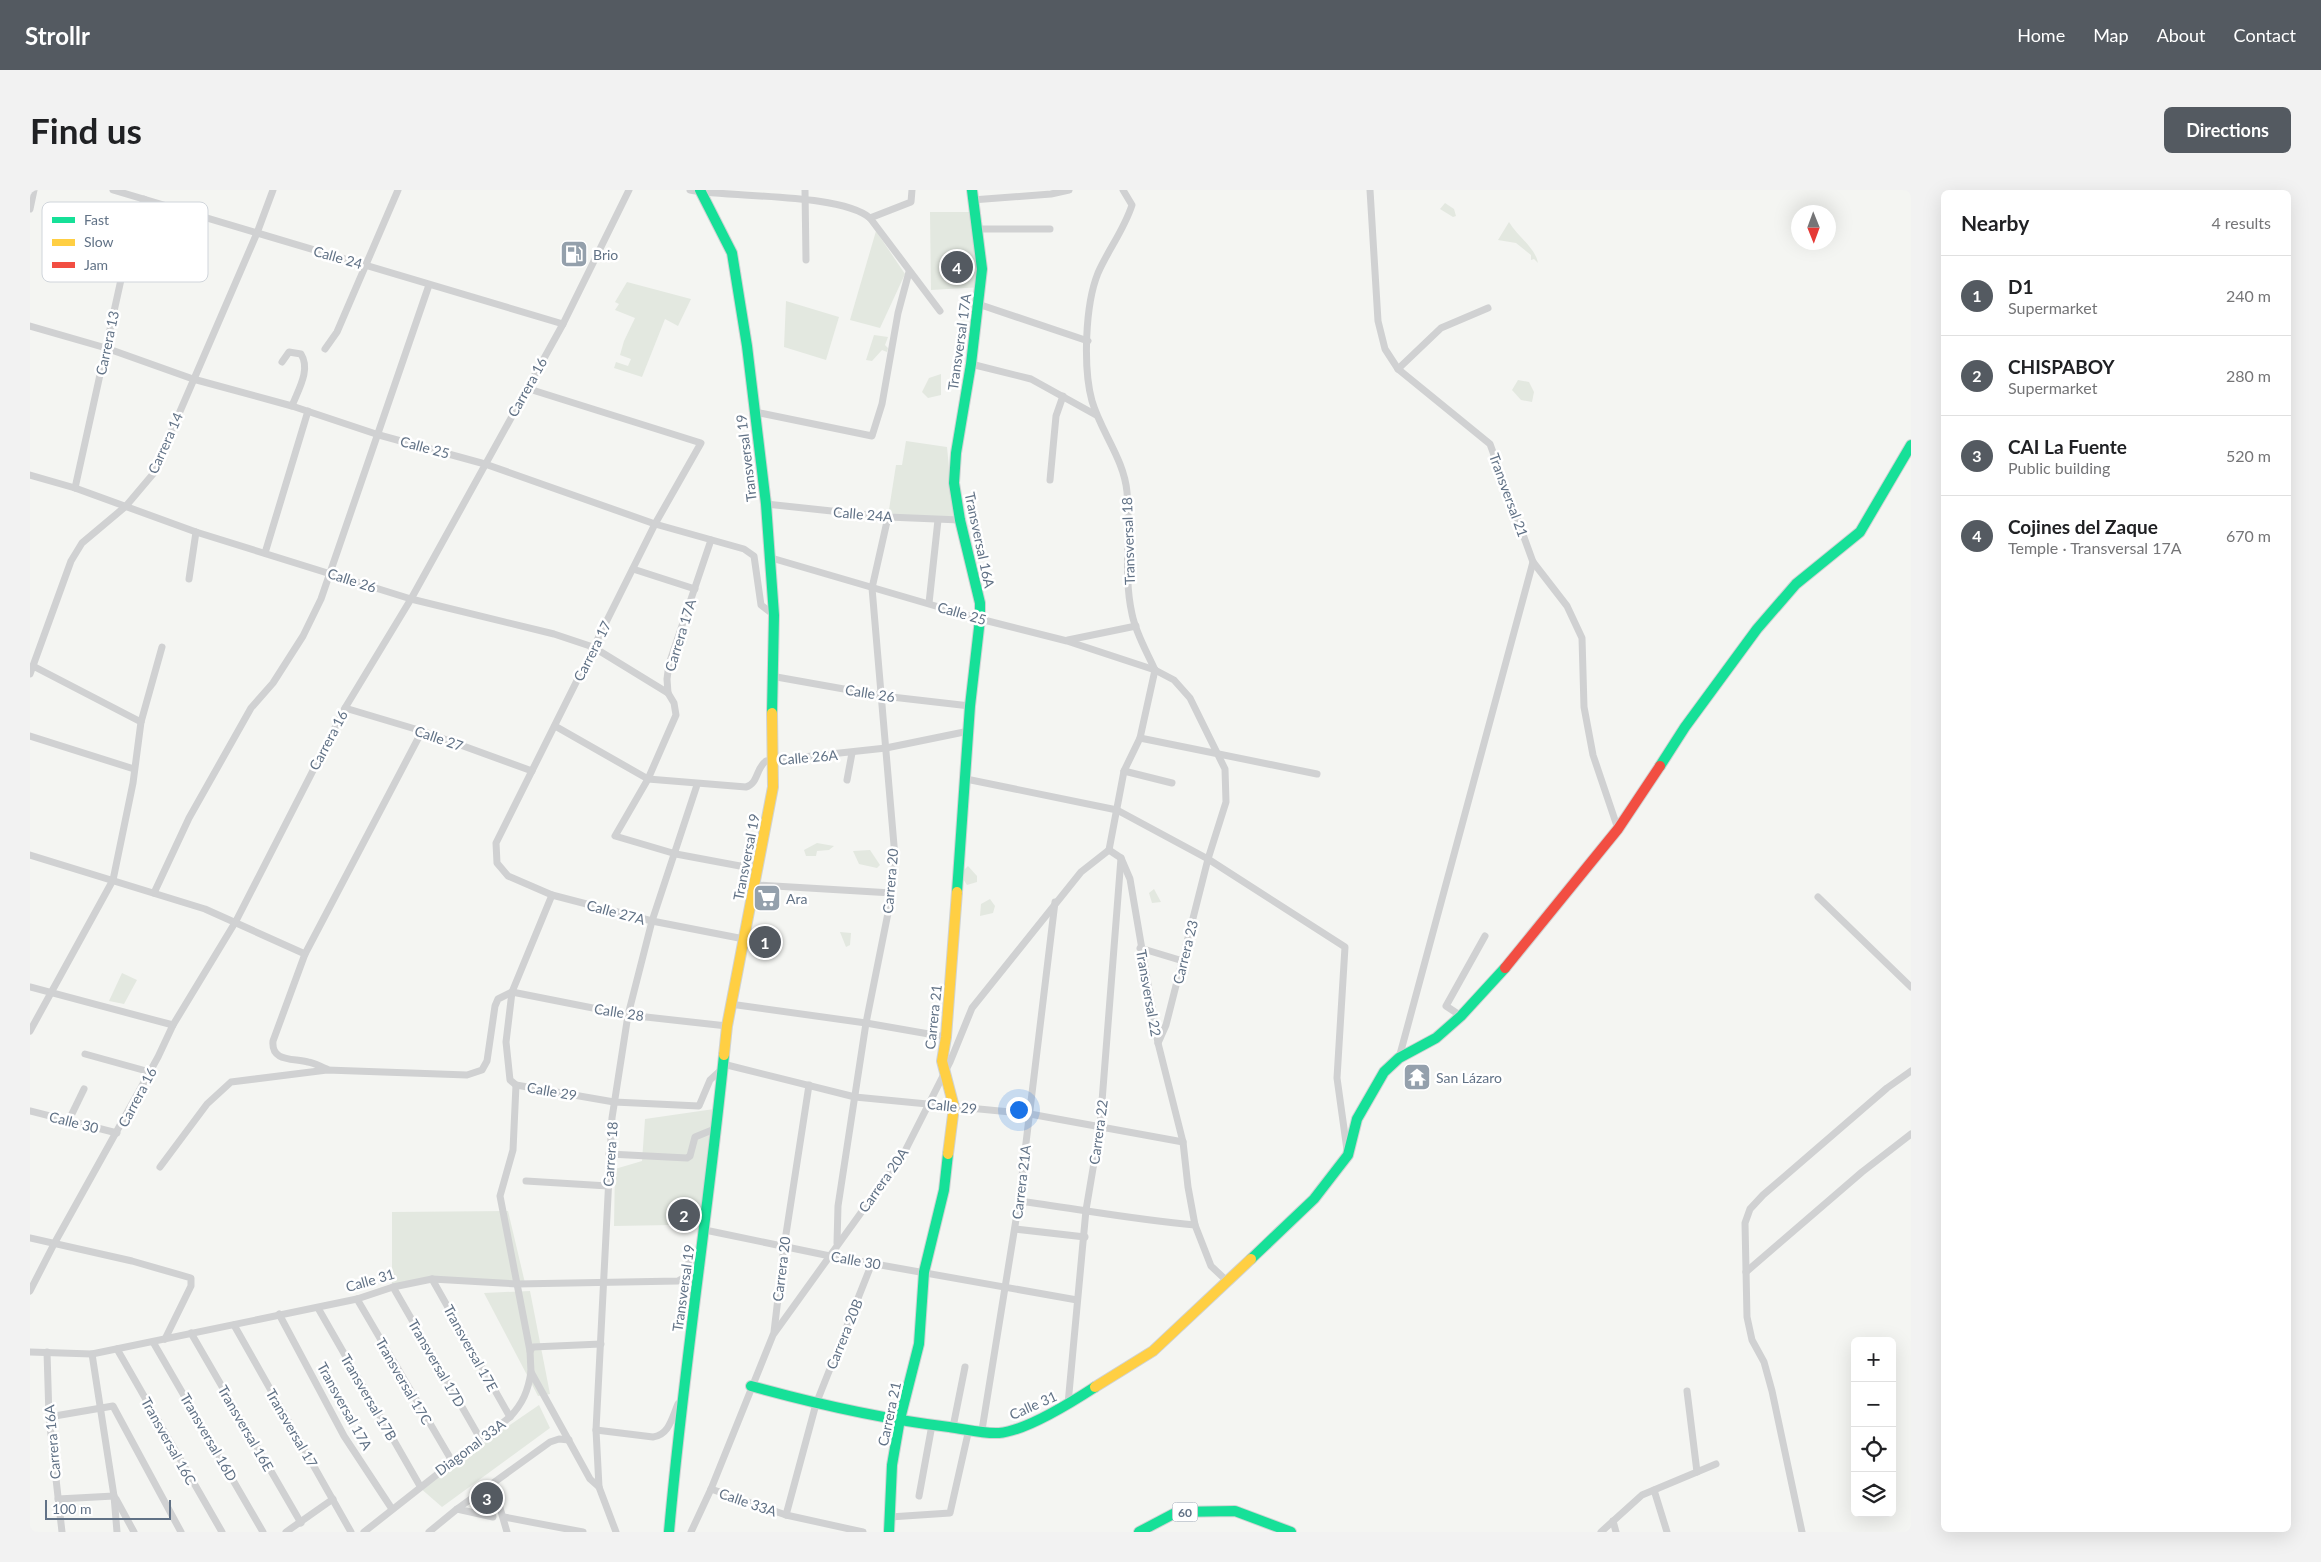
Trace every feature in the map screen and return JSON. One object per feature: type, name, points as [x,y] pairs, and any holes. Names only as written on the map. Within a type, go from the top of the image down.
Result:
[{"type":"street","points":[[30,209],[34,190]]},
{"type":"street","name":"Calle 24","points":[[113,190],[154,202]]},
{"type":"street","name":"Carrera 14","points":[[30,674],[71,561],[82,543],[126,506],[153,474],[257,233],[273,190]]},
{"type":"street","points":[[325,348],[334,338],[398,190]]},
{"type":"street","name":"Carrera 16","points":[[30,1292],[54,1244],[150,1072],[172,1025],[236,921],[345,708],[411,599],[562,324],[629,190]]},
{"type":"street","points":[[690,190],[840,204],[870,218],[940,312]]},
{"type":"street","points":[[805,190],[806,260]]},
{"type":"street","points":[[870,218],[911,202],[912,190]]},
{"type":"street","points":[[972,195],[1051,194],[1069,190]]},
{"type":"street","name":"Transversal 18","points":[[1123,190],[1132,205],[1129,216],[1098,273],[1090,304],[1088,385],[1096,414],[1120,461],[1127,492],[1127,546],[1132,613],[1155,670]]},
{"type":"street","name":"Transversal 21","points":[[1370,190],[1378,321],[1385,349],[1398,369],[1490,444],[1533,562],[1567,606],[1582,638],[1584,707],[1593,754],[1618,829]]},
{"type":"street","name":"Transversal 19","points":[[669,1532],[682,1395],[705,1230],[727,1026],[764,840],[773,787],[774,760],[771,676],[774,615],[768,557],[766,504],[740,293],[732,253],[701,191]]},
{"type":"street","name":"Transversal 17A","points":[[964,408],[982,269],[972,195]]},
{"type":"street","name":"Calle 24","points":[[208,218],[562,324]]},
{"type":"street","points":[[976,230],[1050,229]]},
{"type":"street","points":[[755,412],[872,436],[882,404],[898,313],[909,272]]},
{"type":"street","name":"Carrera 13","points":[[75,488],[120,282]]},
{"type":"street","points":[[154,893],[189,818],[252,708],[273,682],[303,636],[331,573],[429,285]]},
{"type":"street","points":[[978,304],[1088,341]]},
{"type":"street","points":[[1398,369],[1441,328],[1488,308]]},
{"type":"street","name":"Calle 25","points":[[30,326],[106,348],[193,378],[292,406],[379,435],[485,464],[655,524],[744,549],[754,556],[760,605],[774,615]]},
{"type":"street","points":[[282,362],[289,352],[301,354],[304,358],[304,375],[292,406]]},
{"type":"street","points":[[971,364],[1004,370],[1031,379],[1096,414]]},
{"type":"street","name":"Carrera 17","points":[[497,863],[496,843],[655,524],[701,443],[526,388]]},
{"type":"street","points":[[1050,480],[1056,416],[1064,396]]},
{"type":"street","name":"Transversal 16A","points":[[964,408],[956,453],[954,482],[960,520],[980,603],[980,619]]},
{"type":"street","points":[[265,553],[308,411]]},
{"type":"street","points":[[1348,1155],[1357,1119],[1384,1072],[1399,1058],[1436,1038],[1461,1016],[1517,954],[1618,829],[1684,727],[1757,629],[1796,584],[1860,532],[1911,445]]},
{"type":"street","name":"Calle 26","points":[[30,475],[75,488],[196,532],[411,599],[554,634],[593,648],[668,693]]},
{"type":"street","name":"Calle 24A","points":[[766,504],[888,516],[960,520]]},
{"type":"street","name":"Carrera 20","points":[[837,1244],[838,1206],[866,1023],[892,893],[895,857],[883,696],[872,588],[888,516]]},
{"type":"street","points":[[929,603],[938,520]]},
{"type":"street","points":[[189,579],[196,532]]},
{"type":"street","name":"Carrera 17A","points":[[676,854],[615,836],[648,779],[676,715],[674,703],[668,693],[669,664],[711,540]]},
{"type":"street","name":"Calle 25","points":[[768,557],[980,619],[1067,641],[1155,670],[1174,680],[1190,698],[1219,754]]},
{"type":"street","points":[[1399,1058],[1533,562]]},
{"type":"street","points":[[633,569],[695,589]]},
{"type":"street","name":"Carrera 21","points":[[889,1532],[892,1465],[900,1419],[919,1344],[924,1272],[944,1190],[954,1107],[942,1061],[946,1038],[970,706],[980,619]]},
{"type":"street","points":[[1067,641],[1136,626]]},
{"type":"street","points":[[30,1031],[113,880],[141,722],[162,647]]},
{"type":"street","points":[[33,666],[141,722]]},
{"type":"street","points":[[1121,858],[1109,850],[1124,770],[1140,738],[1155,670]]},
{"type":"street","name":"Calle 26","points":[[771,676],[883,696],[970,706]]},
{"type":"street","name":"Calle 27","points":[[345,708],[422,731],[532,771]]},
{"type":"street","name":"Calle 26A","points":[[555,726],[648,779],[697,785],[750,786],[754,782],[760,765],[766,761],[886,748],[969,731]]},
{"type":"street","points":[[327,1070],[310,1062],[282,1058],[275,1054],[272,1049],[273,1041],[305,954],[422,731]]},
{"type":"street","points":[[30,736],[134,769]]},
{"type":"street","points":[[1140,738],[1317,774]]},
{"type":"street","points":[[847,780],[852,753]]},
{"type":"street","name":"Carrera 23","points":[[1158,1043],[1166,1025],[1208,859],[1226,802],[1225,769],[1219,754]]},
{"type":"street","points":[[1124,770],[1172,783]]},
{"type":"street","points":[[966,779],[1117,810],[1208,859],[1344,947],[1338,1078],[1348,1155]]},
{"type":"street","name":"Carrera 18","points":[[616,1532],[599,1487],[596,1430],[609,1154],[614,1102],[628,1015],[652,921],[676,854],[697,785]]},
{"type":"street","points":[[676,854],[740,866],[749,863],[764,840]]},
{"type":"street","name":"Carrera 20A","points":[[690,1532],[711,1489],[773,1335],[904,1153],[946,1071],[972,1008],[1055,902],[1081,872],[1109,850]]},
{"type":"street","points":[[30,855],[205,909],[236,921],[305,954]]},
{"type":"street","name":"Transversal 22","points":[[1121,858],[1130,879],[1140,948],[1158,1043],[1183,1142]]},
{"type":"street","name":"Carrera 22","points":[[1068,1404],[1086,1210],[1100,1127],[1121,858]]},
{"type":"street","name":"Calle 27A","points":[[497,863],[508,876],[552,895],[652,921],[744,939]]},
{"type":"street","points":[[756,885],[892,893]]},
{"type":"street","points":[[552,895],[512,992],[506,1042],[508,1077],[513,1082],[514,1150],[500,1196],[531,1349],[531,1372],[590,1479],[599,1487]]},
{"type":"street","points":[[1818,897],[1911,988]]},
{"type":"street","name":"Carrera 21A","points":[[982,1430],[1007,1286],[1019,1201],[1055,902]]},
{"type":"street","points":[[1461,1016],[1446,1006],[1485,936]]},
{"type":"street","points":[[1140,948],[1183,961]]},
{"type":"street","points":[[30,987],[172,1025]]},
{"type":"street","points":[[160,1167],[207,1104],[231,1082],[327,1070],[467,1075],[482,1070],[487,1061],[495,1006],[498,999],[512,992]]},
{"type":"street","name":"Calle 28","points":[[512,992],[628,1015],[727,1026]]},
{"type":"street","points":[[730,1004],[866,1023],[946,1038]]},
{"type":"street","points":[[85,1054],[150,1072]]},
{"type":"street","name":"Calle 29","points":[[513,1082],[614,1102],[699,1106],[710,1080],[722,1067],[809,1085],[855,1097],[1030,1114],[1183,1142]]},
{"type":"street","points":[[1802,1532],[1767,1372],[1764,1362],[1752,1340],[1747,1317],[1745,1224],[1750,1209],[1887,1088],[1911,1071]]},
{"type":"street","name":"Carrera 20","points":[[773,1335],[784,1247],[809,1085]]},
{"type":"street","points":[[68,1122],[84,1089]]},
{"type":"street","name":"Calle 30","points":[[30,1111],[117,1133]]},
{"type":"street","points":[[609,1154],[687,1158],[690,1156],[695,1137],[717,1128]]},
{"type":"street","points":[[1746,1272],[1862,1172],[1911,1134]]},
{"type":"street","points":[[1183,1142],[1195,1225],[1211,1266],[1228,1282]]},
{"type":"street","name":"Calle 31","points":[[751,1386],[816,1404],[932,1425],[999,1433],[1021,1427],[1068,1404],[1153,1351],[1314,1199],[1348,1155]]},
{"type":"street","points":[[526,1181],[608,1186]]},
{"type":"street","points":[[1019,1201],[1086,1210],[1138,1220],[1195,1225]]},
{"type":"street","points":[[1015,1229],[1084,1237]]},
{"type":"street","name":"Calle 30","points":[[705,1230],[830,1256],[1007,1286],[1077,1300]]},
{"type":"street","points":[[30,1238],[132,1261],[191,1278],[191,1282],[165,1339]]},
{"type":"street","name":"Calle 31","points":[[30,1352],[92,1354],[279,1314],[318,1308],[432,1278],[517,1284],[682,1280],[685,1277],[690,1255],[702,1252]]},
{"type":"street","name":"Carrera 20B","points":[[816,1404],[872,1263]]},
{"type":"street","name":"Transversal 17E","points":[[432,1278],[510,1417]]},
{"type":"street","name":"Transversal 17D","points":[[392,1287],[481,1440]]},
{"type":"street","name":"Transversal 17C","points":[[357,1299],[452,1461]]},
{"type":"street","name":"Transversal 17B","points":[[318,1308],[420,1486]]},
{"type":"street","name":"Transversal 17A","points":[[279,1314],[344,1436],[392,1509]]},
{"type":"street","name":"Transversal 17","points":[[234,1325],[351,1532]]},
{"type":"street","name":"Transversal 16E","points":[[191,1333],[301,1522]]},
{"type":"street","name":"Transversal 16D","points":[[153,1342],[264,1532]]},
{"type":"street","points":[[531,1349],[601,1344]]},
{"type":"street","name":"Transversal 16C","points":[[117,1349],[222,1532]]},
{"type":"street","name":"Carrera 16A","points":[[47,1352],[49,1417],[62,1532]]},
{"type":"street","points":[[92,1354],[114,1496],[117,1532]]},
{"type":"street","points":[[953,1426],[965,1367]]},
{"type":"street","name":"Diagonal 33A","points":[[364,1532],[510,1417],[522,1404],[528,1390],[531,1372]]},
{"type":"street","points":[[1687,1391],[1697,1472]]},
{"type":"street","points":[[596,1430],[653,1437],[661,1436],[667,1430],[682,1395]]},
{"type":"street","points":[[786,1515],[816,1404]]},
{"type":"street","points":[[49,1417],[113,1406],[182,1532]]},
{"type":"street","points":[[919,1496],[932,1425]]},
{"type":"street","points":[[890,1517],[950,1513],[969,1429]]},
{"type":"street","points":[[429,1532],[457,1509],[550,1442],[559,1439],[569,1440]]},
{"type":"street","points":[[1600,1532],[1642,1495],[1716,1464]]},
{"type":"street","points":[[493,1484],[507,1532]]},
{"type":"street","name":"Calle 33A","points":[[711,1489],[786,1515],[863,1532]]},
{"type":"street","points":[[1654,1490],[1667,1532]]},
{"type":"street","points":[[58,1499],[114,1496]]},
{"type":"street","points":[[114,1496],[134,1532]]},
{"type":"street","points":[[286,1532],[333,1499]]},
{"type":"street","points":[[457,1509],[493,1517]]},
{"type":"street","name":"60","points":[[1139,1532],[1178,1512],[1235,1511],[1291,1532]]},
{"type":"street","points":[[504,1517],[583,1532]]},
{"type":"street","points":[[1613,1521],[1616,1532]]},
{"type":"shaded area","points":[[1445,203],[1454,209],[1456,216],[1453,217],[1440,209]]},
{"type":"shaded area","points":[[930,212],[976,212],[983,287],[931,290]]},
{"type":"shaded area","points":[[1509,222],[1530,247],[1538,263],[1534,259],[1531,260],[1531,255],[1516,243],[1498,240]]},
{"type":"shaded area","points":[[876,231],[905,274],[880,328],[850,320]]},
{"type":"shaded area","points":[[627,282],[691,299],[678,326],[665,319],[642,377],[614,368],[616,362],[628,366],[631,359],[620,355],[624,341],[635,318],[615,310],[619,304],[615,302]]},
{"type":"shaded area","points":[[786,301],[839,317],[826,360],[784,347]]},
{"type":"shaded area","points":[[874,335],[888,337],[885,345],[888,348],[887,352],[882,350],[872,361],[866,360]]},
{"type":"shaded area","points":[[941,374],[941,395],[928,398],[922,392],[929,378]]},
{"type":"shaded area","points":[[1518,380],[1529,382],[1534,392],[1532,402],[1521,400],[1512,390]]},
{"type":"shaded area","points":[[906,441],[947,447],[954,519],[888,516],[896,465],[902,465]]},
{"type":"shaded area","points":[[817,843],[834,846],[829,850],[817,851],[816,856],[806,856],[804,850]]},
{"type":"shaded area","points":[[870,850],[880,865],[877,868],[859,864],[853,851]]},
{"type":"shaded area","points":[[968,866],[977,876],[977,882],[967,885],[960,874]]},
{"type":"shaded area","points":[[1154,889],[1161,902],[1152,903],[1149,893]]},
{"type":"shaded area","points":[[990,899],[995,906],[993,913],[980,916],[981,904]]},
{"type":"shaded area","points":[[840,932],[851,933],[850,945],[846,947]]},
{"type":"shaded area","points":[[122,973],[137,980],[124,1004],[109,1001]]},
{"type":"shaded area","points":[[721,1108],[709,1209],[692,1215],[673,1215],[672,1225],[614,1226],[615,1169],[642,1161],[645,1119]]},
{"type":"shaded area","points":[[508,1211],[525,1283],[392,1283],[392,1212]]},
{"type":"shaded area","points":[[530,1291],[550,1394],[538,1396],[484,1293]]},
{"type":"shaded area","points":[[539,1405],[550,1428],[442,1507],[419,1487]]},
{"type":"traffic: fast","points":[[700,190],[732,253],[747,346],[766,504],[774,615],[772,713]]},
{"type":"traffic: fast","points":[[957,892],[970,706],[980,619],[980,603],[960,520],[954,483],[956,453],[971,364],[982,269],[972,190]]},
{"type":"traffic: fast","points":[[1660,766],[1685,727],[1757,629],[1796,584],[1860,532],[1911,445]]},
{"type":"traffic: fast","points":[[1251,1259],[1314,1199],[1348,1155],[1357,1119],[1384,1072],[1399,1058],[1436,1038],[1461,1016],[1505,968]]},
{"type":"traffic: fast","points":[[669,1532],[681,1412],[724,1055]]},
{"type":"traffic: fast","points":[[889,1532],[892,1465],[900,1419],[919,1344],[924,1272],[944,1190],[948,1154]]},
{"type":"traffic: fast","points":[[751,1386],[825,1405],[874,1415],[993,1433],[1010,1431],[1035,1422],[1062,1408],[1095,1387]]},
{"type":"traffic: fast","points":[[1139,1532],[1177,1512],[1235,1511],[1291,1532]]},
{"type":"traffic: slow","points":[[724,1055],[727,1026],[773,787],[772,713]]},
{"type":"traffic: slow","points":[[948,1154],[954,1107],[942,1061],[946,1037],[957,892]]},
{"type":"traffic: slow","points":[[1095,1387],[1153,1351],[1251,1259]]},
{"type":"traffic: jam","points":[[1505,968],[1618,829],[1660,766]]},
{"type":"place","name":"Brio","points":[[574,254]]},
{"type":"place","name":"Cojines del Zaque","points":[[957,267]]},
{"type":"place","name":"Ara","points":[[767,898]]},
{"type":"place","name":"D1","points":[[765,942]]},
{"type":"place","name":"San Lázaro","points":[[1417,1077]]},
{"type":"place","name":"CHISPABOY","points":[[684,1215]]},
{"type":"place","name":"CAI La Fuente","points":[[487,1498]]}]
